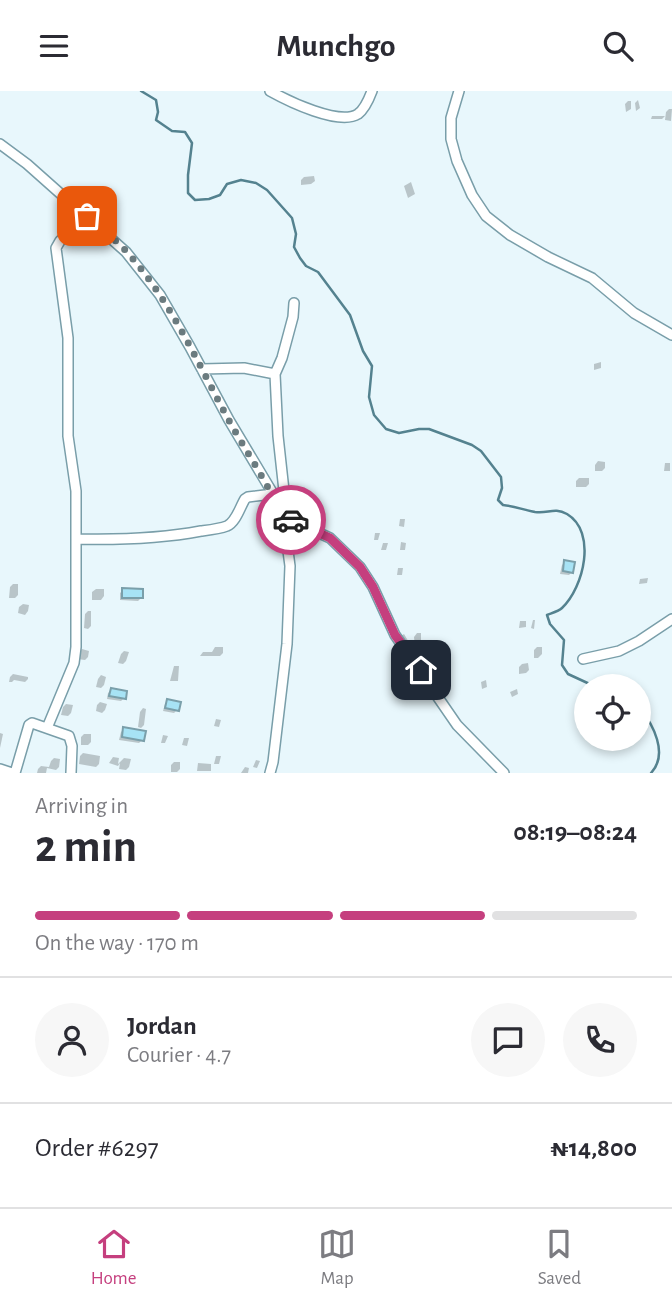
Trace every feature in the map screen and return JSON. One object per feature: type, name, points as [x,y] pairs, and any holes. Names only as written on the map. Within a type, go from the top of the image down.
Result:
[{"type":"street","points":[[270,91],[319,113],[346,117],[356,115],[364,108],[372,91]]},
{"type":"street","points":[[459,91],[451,118],[451,139],[472,195],[486,216],[510,235],[592,278],[634,313],[672,335]]},
{"type":"street","points":[[0,144],[126,252],[160,295],[284,517],[330,538],[360,567],[373,587],[395,635],[457,725],[504,773]]},
{"type":"street","points":[[47,729],[74,663],[76,639],[76,491],[68,436],[68,338],[56,248],[87,216]]},
{"type":"street","points":[[270,773],[274,762],[287,644],[290,566],[284,521],[275,374],[285,347],[295,303]]},
{"type":"street","points":[[202,369],[244,368],[275,374]]},
{"type":"street","points":[[76,539],[142,539],[220,528],[233,522],[248,497],[273,494]]},
{"type":"street","points":[[583,659],[618,651],[639,641],[672,619]]},
{"type":"street","points":[[0,769],[14,773],[29,725],[32,723],[69,736],[71,773]]},
{"type":"building","points":[[564,560],[575,562],[573,573],[563,571]]},
{"type":"building","points":[[122,588],[143,589],[143,598],[122,598]]},
{"type":"building","points":[[111,688],[127,691],[126,699],[109,696]]},
{"type":"building","points":[[167,699],[181,702],[179,711],[165,708]]},
{"type":"building","points":[[123,727],[146,731],[144,741],[122,737]]},
{"type":"waterway","points":[[141,91],[156,100],[156,120],[172,131],[185,132],[192,143],[188,193],[195,200],[220,195],[227,184],[241,180],[256,183],[267,190],[292,218],[296,234],[294,247],[300,258],[306,266],[318,272],[350,315],[363,351],[372,366],[369,397],[374,415],[386,429],[399,433],[429,429],[472,445],[481,451],[501,477],[502,488],[498,500],[503,505],[535,512],[558,511],[567,514],[576,522],[582,533],[584,546],[581,574],[570,599],[561,609],[547,615],[550,624],[564,640],[562,665],[568,674],[574,677]]},
{"type":"waterway","points":[[651,725],[659,748],[659,757],[651,773]]},
{"type":"way so far","points":[[87,216],[126,252],[160,295],[272,492],[282,516],[291,520]]},
{"type":"route","points":[[291,520],[330,538],[360,567],[373,587],[395,635],[421,670]]}]
